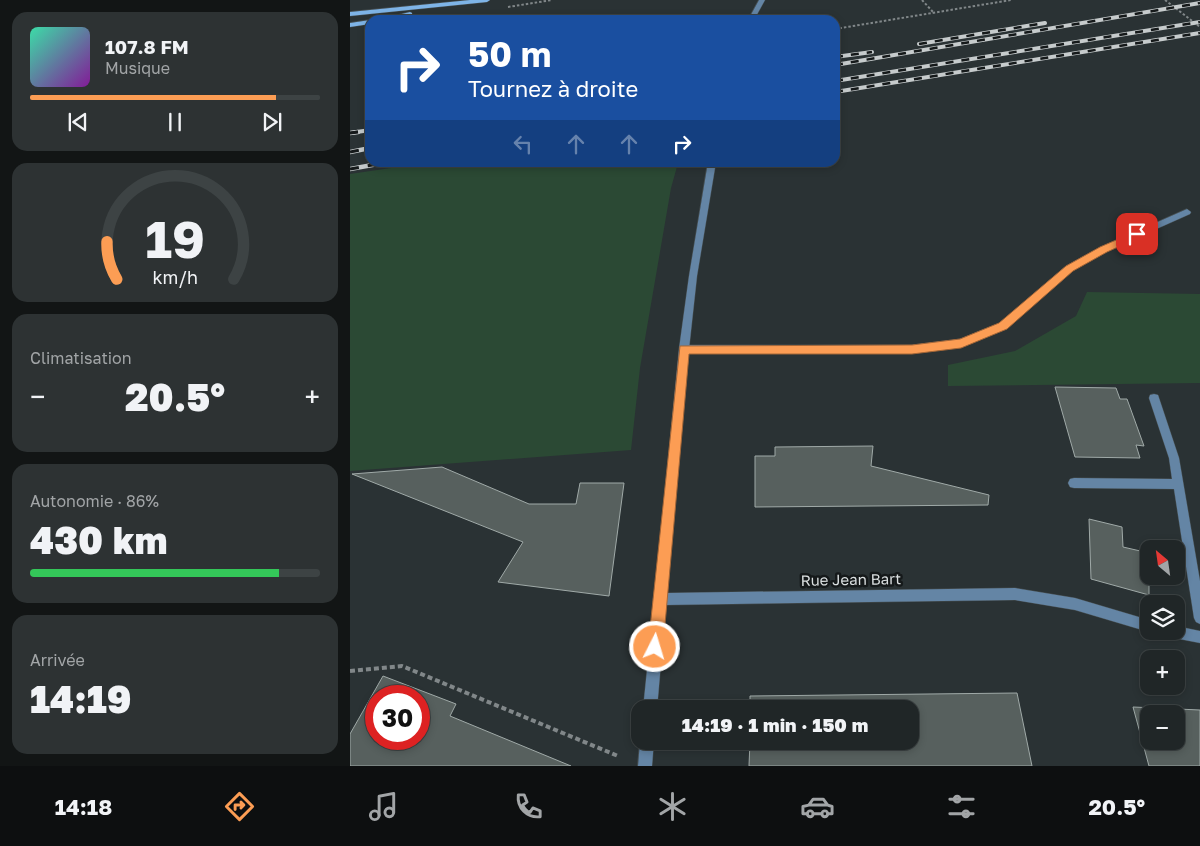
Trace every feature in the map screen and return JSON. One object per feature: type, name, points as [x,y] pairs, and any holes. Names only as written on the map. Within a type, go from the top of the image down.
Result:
[{"type":"main road","points":[[407,15],[487,0]]},
{"type":"main road","points":[[350,14],[482,1]]},
{"type":"main road","points":[[350,25],[365,23]]},
{"type":"street","points":[[754,15],[762,0]]},
{"type":"street","points":[[651,700],[684,349],[693,276],[711,167]]},
{"type":"street","points":[[684,349],[912,350],[961,343],[1003,326],[1069,268],[1104,249],[1186,212]]},
{"type":"street","points":[[1154,398],[1174,458],[1200,618]]},
{"type":"street","points":[[1074,483],[1178,484]]},
{"type":"street","name":"Rue Jean Bart","points":[[660,599],[1015,594],[1075,604],[1140,623]]},
{"type":"street","points":[[1185,634],[1200,637]]},
{"type":"street","points":[[646,766],[647,750]]},
{"type":"path","points":[[922,0],[934,13]]},
{"type":"path","points":[[840,28],[1011,0]]},
{"type":"path","points":[[1165,0],[1200,27]]},
{"type":"path","points":[[350,671],[402,666],[624,759]]},
{"type":"green space","points":[[398,167],[677,167],[671,188],[640,368],[631,450],[350,471],[350,174]]},
{"type":"green space","points":[[1087,292],[1200,294],[1200,383],[948,386],[948,365],[1015,351],[1076,316]]},
{"type":"building","points":[[1055,387],[1116,388],[1120,399],[1127,399],[1144,446],[1136,445],[1140,458],[1075,457]]},
{"type":"building","points":[[873,446],[871,466],[989,495],[988,505],[755,507],[755,456],[775,456],[775,447]]},
{"type":"building","points":[[442,467],[529,504],[576,504],[580,483],[624,483],[609,596],[498,582],[523,542],[352,474]]},
{"type":"building","points":[[1089,519],[1122,527],[1123,547],[1140,551],[1140,585],[1149,585],[1149,595],[1091,579]]},
{"type":"building","points":[[383,676],[406,685],[378,685]]},
{"type":"building","points":[[1017,693],[1032,766],[749,766],[750,750],[919,750],[919,700],[750,700],[750,696]]},
{"type":"building","points":[[430,694],[456,704],[450,716],[571,766],[350,766],[350,734],[365,708],[365,750],[430,750]]},
{"type":"building","points":[[1133,707],[1140,707],[1140,733]]},
{"type":"building","points":[[1185,709],[1200,710],[1200,766],[1149,766],[1145,750],[1185,750]]},
{"type":"railway","points":[[840,64],[1200,3]]},
{"type":"railway","points":[[840,80],[1200,22]]},
{"type":"railway","points":[[919,44],[1045,23]]},
{"type":"railway","points":[[840,91],[1200,33]]},
{"type":"railway","points":[[840,56],[872,52]]},
{"type":"railway","points":[[350,133],[365,131]]},
{"type":"railway","points":[[350,133],[358,132]]},
{"type":"railway","points":[[350,152],[365,149]]},
{"type":"railway","points":[[350,169],[365,166]]},
{"type":"route","points":[[655,647],[684,349],[912,350],[938,348],[961,343],[983,336],[1003,326],[1069,268],[1137,234]]}]
